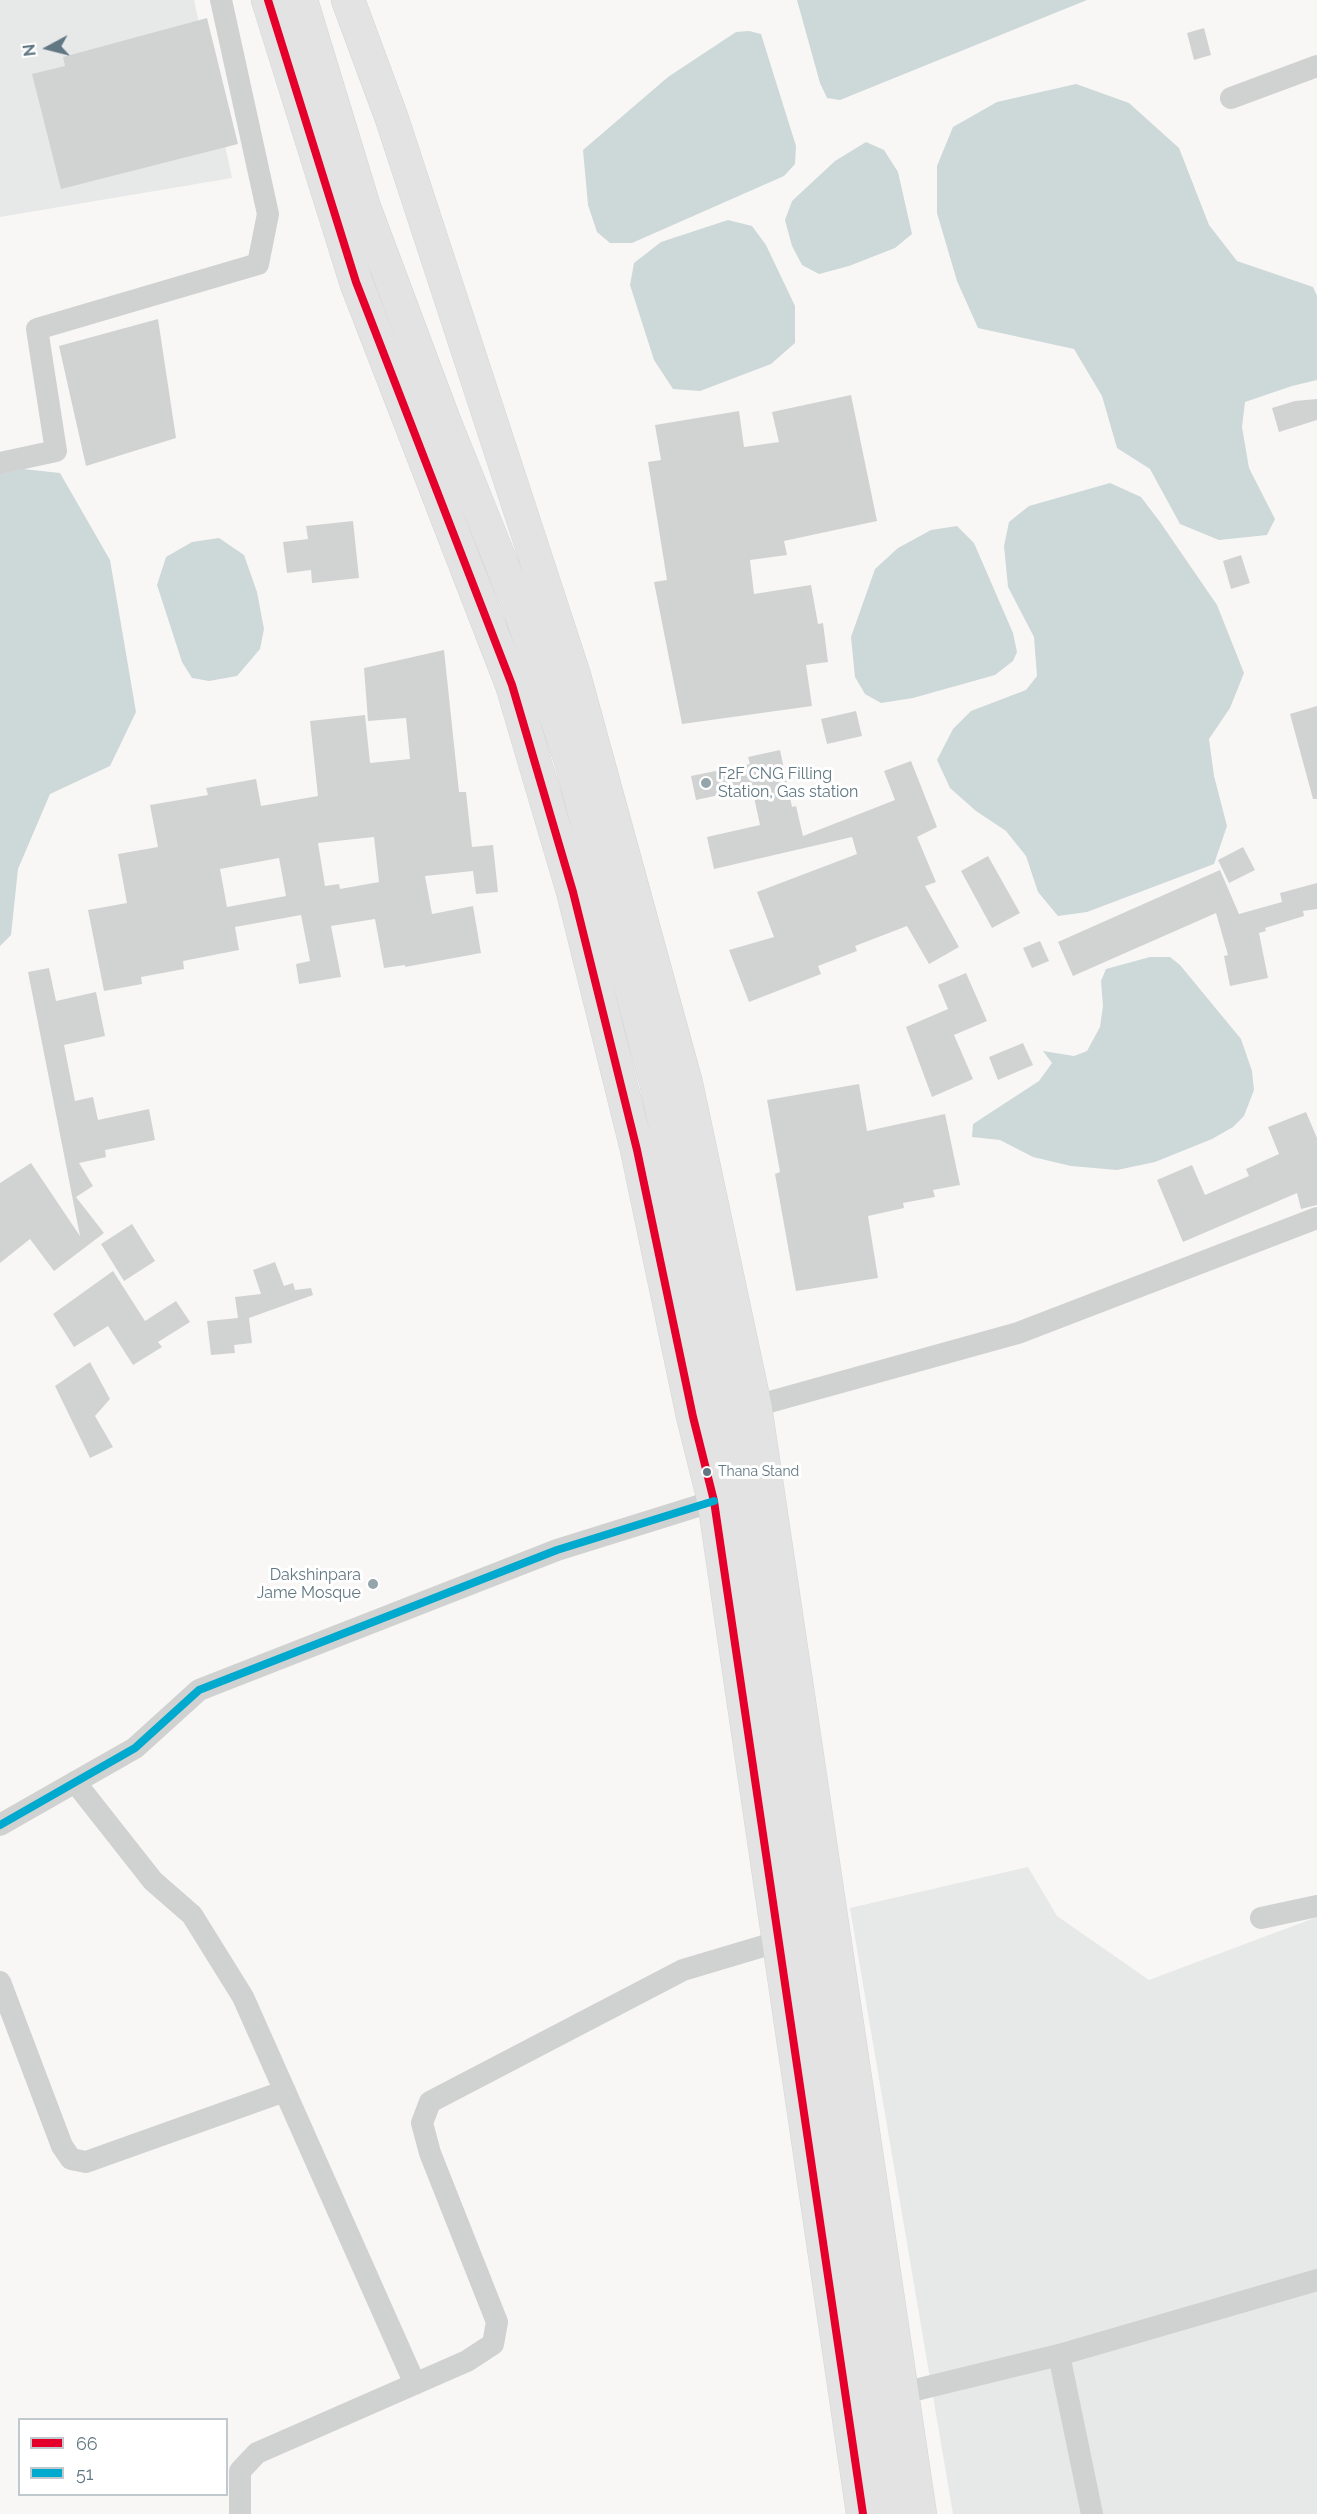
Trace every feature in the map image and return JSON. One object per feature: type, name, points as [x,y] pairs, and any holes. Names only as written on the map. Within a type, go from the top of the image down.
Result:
[{"type":"highway","points":[[268,0],[356,282],[516,697],[573,892],[637,1150],[693,1417],[714,1501],[777,1942],[863,2514]]},
{"type":"highway","points":[[301,0],[364,207],[388,275],[519,607],[570,758],[656,1082],[717,1372],[814,1978],[889,2514]]},
{"type":"highway","points":[[348,0],[392,119],[424,224],[574,675],[686,1083],[755,1406],[920,2514]]},
{"type":"street","points":[[0,463],[56,451],[37,329],[258,264],[268,214],[221,0]]},
{"type":"street","points":[[1232,98],[1317,66]]},
{"type":"street","points":[[755,1406],[1018,1333],[1317,1218]]},
{"type":"street","points":[[0,1826],[135,1748],[200,1690],[557,1550],[714,1501]]},
{"type":"street","points":[[75,1782],[153,1881],[192,1915],[243,1997],[415,2384]]},
{"type":"street","points":[[1261,1918],[1317,1906]]},
{"type":"street","points":[[240,2514],[240,2471],[256,2453],[467,2361],[493,2344],[497,2322],[430,2153],[422,2123],[430,2102],[683,1970],[777,1942]]},
{"type":"street","points":[[0,1982],[62,2146],[71,2160],[86,2162],[285,2091]]},
{"type":"street","points":[[903,2392],[1059,2355],[1317,2280]]},
{"type":"street","points":[[1059,2355],[1092,2514]]},
{"type":"shaded area","points":[[0,0],[194,0],[232,178],[0,217]]},
{"type":"shaded area","points":[[797,0],[1087,0],[840,100],[827,98],[820,83]]},
{"type":"shaded area","points":[[749,31],[761,34],[796,146],[795,164],[784,176],[632,243],[610,243],[597,232],[588,205],[583,150],[668,77],[736,32]]},
{"type":"shaded area","points":[[1076,84],[1129,103],[1179,148],[1209,225],[1237,261],[1313,287],[1317,296],[1317,380],[1245,402],[1242,427],[1249,468],[1275,519],[1267,535],[1219,540],[1180,524],[1150,469],[1117,448],[1102,396],[1074,349],[978,328],[957,281],[937,213],[937,166],[953,127],[997,102]]},
{"type":"shaded area","points":[[866,142],[884,150],[898,172],[912,234],[895,248],[849,266],[819,274],[802,265],[792,246],[785,220],[792,201],[835,161]]},
{"type":"shaded area","points":[[728,220],[752,226],[766,245],[795,306],[795,343],[771,364],[700,391],[673,389],[654,360],[630,285],[634,263],[661,242]]},
{"type":"shaded area","points":[[23,469],[60,473],[110,560],[136,712],[110,766],[50,794],[18,869],[11,935],[0,946],[0,474]]},
{"type":"shaded area","points":[[1110,483],[1141,497],[1160,522],[1217,605],[1244,673],[1230,708],[1209,739],[1214,776],[1227,826],[1214,864],[1087,912],[1058,916],[1038,892],[1026,856],[1006,831],[976,811],[950,788],[937,760],[953,729],[971,711],[1026,690],[1037,676],[1034,637],[1008,587],[1004,546],[1009,522],[1029,506]]},
{"type":"shaded area","points":[[957,526],[974,543],[1013,633],[1017,652],[1013,661],[995,675],[913,698],[881,703],[865,694],[855,677],[851,637],[875,569],[898,548],[931,530]]},
{"type":"shaded area","points":[[219,538],[244,555],[257,592],[264,629],[260,649],[237,676],[209,681],[192,678],[182,662],[157,585],[166,557],[192,542]]},
{"type":"shaded area","points":[[1150,957],[1170,957],[1180,965],[1241,1039],[1252,1071],[1254,1090],[1244,1116],[1233,1127],[1212,1139],[1155,1162],[1117,1170],[1071,1166],[1033,1157],[1000,1140],[972,1137],[973,1124],[1039,1081],[1052,1063],[1043,1051],[1074,1056],[1087,1051],[1100,1027],[1103,1006],[1101,981],[1106,969]]},
{"type":"shaded area","points":[[1028,1867],[1057,1916],[1149,1980],[1317,1917],[1317,2514],[953,2514],[850,1908]]},
{"type":"building","points":[[207,18],[238,144],[61,189],[32,74],[65,66],[63,57]]},
{"type":"building","points":[[1204,28],[1211,55],[1194,60],[1187,33]]},
{"type":"building","points":[[158,319],[176,438],[86,466],[59,346]]},
{"type":"building","points":[[851,395],[877,521],[784,541],[787,555],[750,560],[754,594],[811,585],[818,624],[823,623],[828,662],[806,665],[812,706],[682,724],[654,582],[667,580],[648,462],[661,460],[655,425],[739,411],[744,447],[779,442],[772,412]]},
{"type":"building","points":[[1317,399],[1317,420],[1279,432],[1272,408],[1295,401]]},
{"type":"building","points":[[353,521],[359,578],[312,583],[311,570],[287,573],[283,542],[308,539],[306,526]]},
{"type":"building","points":[[1241,555],[1250,583],[1231,589],[1223,561]]},
{"type":"building","points":[[444,650],[459,792],[466,792],[472,847],[493,845],[498,892],[476,894],[473,871],[425,876],[432,914],[473,906],[481,953],[405,967],[405,965],[384,968],[375,919],[331,926],[341,977],[299,984],[296,964],[310,961],[301,915],[235,927],[239,950],[183,961],[184,969],[141,977],[142,984],[104,991],[88,910],[127,903],[118,854],[158,847],[150,805],[208,795],[206,788],[256,779],[261,806],[318,796],[310,721],[365,715],[370,763],[410,759],[406,718],[368,721],[364,668]],"holes":[[[374,837],[379,882],[340,889],[339,884],[325,886],[318,843]],[[279,858],[286,896],[227,907],[220,869]]]},
{"type":"building","points":[[1317,706],[1317,799],[1313,799],[1290,714]]},
{"type":"building","points":[[856,711],[862,736],[827,744],[821,719]]},
{"type":"building","points":[[780,750],[792,807],[796,806],[803,836],[895,800],[884,771],[911,761],[937,827],[917,837],[936,882],[925,886],[959,947],[929,964],[907,926],[855,946],[857,951],[818,966],[821,974],[749,1002],[729,950],[774,937],[757,892],[857,854],[852,837],[714,869],[707,837],[760,825],[752,788],[696,800],[691,776],[750,764],[748,757]]},
{"type":"building","points":[[1243,847],[1255,870],[1229,883],[1218,860]]},
{"type":"building","points":[[988,856],[1020,913],[992,928],[961,871]]},
{"type":"building","points":[[1220,870],[1239,914],[1282,902],[1280,893],[1317,883],[1317,909],[1303,911],[1304,916],[1265,928],[1266,931],[1259,933],[1268,978],[1230,986],[1224,956],[1228,955],[1216,913],[1073,976],[1058,942]]},
{"type":"building","points":[[1040,941],[1049,961],[1032,968],[1023,948]]},
{"type":"building","points":[[49,968],[56,1001],[96,992],[105,1036],[64,1045],[75,1101],[93,1097],[98,1120],[149,1109],[155,1140],[105,1150],[106,1157],[79,1163],[93,1186],[76,1197],[104,1233],[54,1271],[30,1239],[0,1263],[0,1183],[31,1163],[80,1236],[28,972]]},
{"type":"building","points":[[966,973],[987,1021],[954,1035],[973,1079],[932,1097],[906,1027],[948,1009],[938,985]]},
{"type":"building","points":[[1023,1043],[1033,1065],[998,1080],[989,1057]]},
{"type":"building","points":[[859,1084],[867,1131],[945,1114],[960,1185],[933,1190],[935,1197],[903,1203],[904,1208],[868,1216],[878,1278],[796,1291],[775,1174],[780,1172],[767,1100]]},
{"type":"building","points":[[1306,1112],[1317,1138],[1317,1205],[1301,1209],[1297,1193],[1183,1242],[1157,1180],[1192,1165],[1205,1195],[1249,1176],[1246,1169],[1279,1154],[1268,1127]]},
{"type":"building","points":[[132,1224],[155,1261],[124,1281],[101,1244]]},
{"type":"building","points":[[275,1262],[284,1286],[293,1283],[295,1290],[311,1288],[313,1295],[249,1318],[252,1343],[234,1345],[235,1353],[211,1355],[207,1321],[238,1318],[235,1297],[261,1294],[253,1270]]},
{"type":"building","points":[[113,1271],[145,1321],[176,1301],[190,1322],[158,1342],[162,1347],[133,1365],[108,1326],[74,1347],[53,1314]]},
{"type":"building","points":[[90,1362],[110,1399],[95,1416],[113,1447],[90,1458],[55,1386]]},
{"type":"transit line","name":"66","points":[[268,0],[356,282],[512,685],[573,892],[637,1150],[693,1417],[714,1501],[863,2514]]},
{"type":"transit line","name":"51","points":[[0,1825],[135,1748],[199,1690],[557,1550],[714,1501]]},
{"type":"place","name":"F2F CNG Filling Station, Gas station","points":[[706,783]]},
{"type":"place","name":"Thana Stand","points":[[707,1472]]},
{"type":"place","name":"Dakshinpara Jame Mosque","points":[[373,1584]]}]
